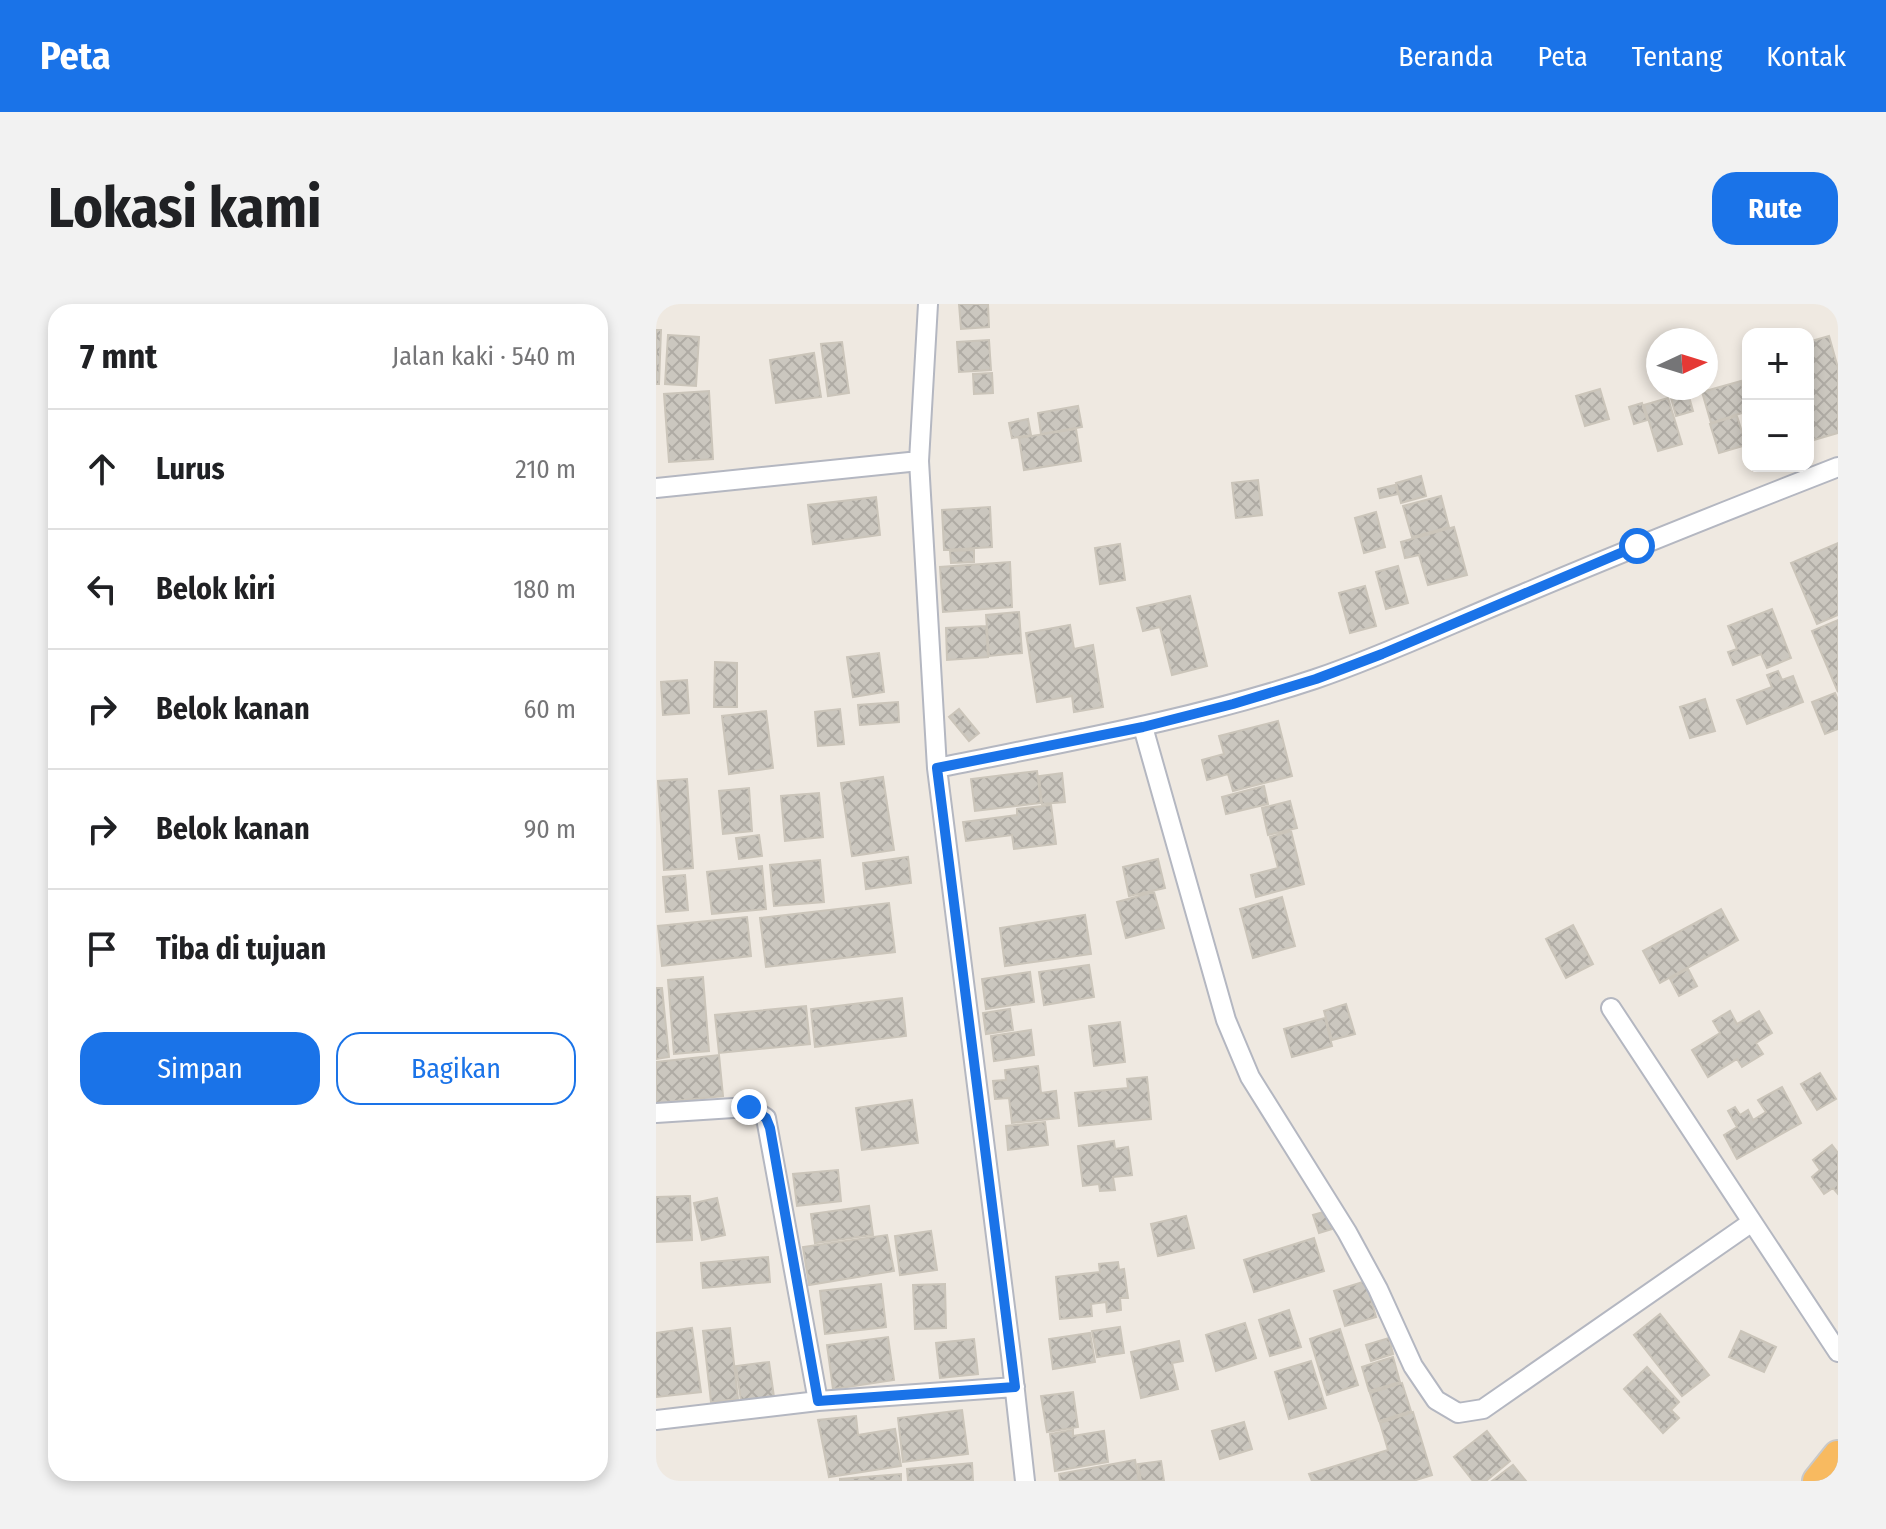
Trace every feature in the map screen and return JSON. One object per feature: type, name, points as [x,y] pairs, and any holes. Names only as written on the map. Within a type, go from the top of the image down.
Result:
[{"type":"highway","points":[[1818,1481],[1838,1456]]},
{"type":"street","points":[[928,304],[919,461],[937,768],[1025,1481]]},
{"type":"street","points":[[656,488],[919,461]]},
{"type":"street","points":[[937,768],[1143,727],[1316,679],[1637,546],[1838,467]]},
{"type":"street","points":[[1143,727],[1226,1020],[1238,1051],[1272,1114],[1347,1232],[1378,1289],[1413,1366],[1436,1400],[1458,1413],[1483,1409],[1752,1222]]},
{"type":"street","points":[[1611,1008],[1838,1352]]},
{"type":"street","points":[[656,1113],[749,1107],[766,1118],[818,1401]]},
{"type":"street","points":[[656,1420],[818,1401],[1015,1387]]},
{"type":"building","points":[[959,304],[988,304],[989,327],[961,329]]},
{"type":"building","points":[[656,330],[661,330],[659,384],[656,384]]},
{"type":"building","points":[[668,335],[699,337],[696,386],[665,384]]},
{"type":"building","points":[[1829,336],[1838,368],[1838,433],[1814,440],[1814,400],[1814,340]]},
{"type":"building","points":[[989,340],[991,370],[959,372],[957,342]]},
{"type":"building","points":[[842,342],[849,393],[828,396],[821,344]]},
{"type":"building","points":[[814,353],[821,397],[776,403],[770,360]]},
{"type":"building","points":[[992,373],[993,393],[974,394],[973,374]]},
{"type":"building","points":[[1741,381],[1742,413],[1711,423],[1704,400],[1718,400],[1718,387]]},
{"type":"building","points":[[1600,389],[1609,419],[1585,426],[1576,396]]},
{"type":"building","points":[[709,391],[713,459],[669,462],[664,394]]},
{"type":"building","points":[[1669,400],[1682,444],[1658,451],[1644,405]]},
{"type":"building","points":[[1672,400],[1690,400],[1693,411],[1676,416]]},
{"type":"building","points":[[1642,403],[1647,420],[1634,424],[1629,407]]},
{"type":"building","points":[[1078,406],[1082,427],[1041,434],[1038,413]]},
{"type":"building","points":[[1737,416],[1742,446],[1719,453],[1710,424]]},
{"type":"building","points":[[1028,419],[1031,435],[1012,438],[1009,423]]},
{"type":"building","points":[[1076,429],[1081,461],[1024,470],[1019,438]]},
{"type":"building","points":[[1421,476],[1426,496],[1401,503],[1396,483]]},
{"type":"building","points":[[1258,480],[1262,515],[1236,518],[1232,483]]},
{"type":"building","points":[[1395,485],[1398,494],[1380,498],[1378,489]]},
{"type":"building","points":[[1441,496],[1449,527],[1412,537],[1403,506]]},
{"type":"building","points":[[876,497],[880,535],[813,544],[808,505]]},
{"type":"building","points":[[990,507],[992,547],[944,550],[942,510]]},
{"type":"building","points":[[1376,512],[1385,547],[1364,553],[1355,518]]},
{"type":"building","points":[[1454,527],[1467,575],[1428,585],[1419,555],[1405,558],[1401,542]]},
{"type":"building","points":[[1838,543],[1838,615],[1817,624],[1791,563]]},
{"type":"building","points":[[1120,544],[1125,580],[1100,584],[1095,548]]},
{"type":"building","points":[[974,550],[974,562],[951,563],[950,551]]},
{"type":"building","points":[[1010,562],[1012,607],[943,612],[940,567]]},
{"type":"building","points":[[1398,566],[1408,603],[1386,609],[1376,572]]},
{"type":"building","points":[[1365,586],[1376,626],[1350,633],[1339,593]]},
{"type":"building","points":[[1190,596],[1207,666],[1172,675],[1160,627],[1143,631],[1137,608]]},
{"type":"building","points":[[1772,609],[1791,658],[1767,668],[1761,654],[1733,665],[1728,652],[1737,649],[1728,626]]},
{"type":"building","points":[[1019,612],[1022,653],[989,656],[986,615]]},
{"type":"building","points":[[1838,620],[1838,692],[1812,631]]},
{"type":"building","points":[[1070,625],[1074,649],[1093,645],[1103,707],[1074,712],[1072,696],[1037,702],[1026,633]]},
{"type":"building","points":[[986,626],[988,657],[947,660],[946,628]]},
{"type":"building","points":[[879,653],[884,692],[853,697],[847,657]]},
{"type":"building","points":[[715,662],[737,663],[737,707],[714,707]]},
{"type":"building","points":[[1778,671],[1782,680],[1793,676],[1803,702],[1747,724],[1737,700],[1772,687],[1767,675]]},
{"type":"building","points":[[687,680],[689,713],[663,715],[661,682]]},
{"type":"building","points":[[1835,693],[1838,700],[1838,729],[1825,734],[1812,702]]},
{"type":"building","points":[[1705,699],[1715,731],[1690,738],[1680,707]]},
{"type":"building","points":[[898,702],[899,722],[860,725],[858,705]]},
{"type":"building","points":[[840,709],[844,744],[818,746],[815,712]]},
{"type":"building","points":[[959,709],[979,733],[969,741],[949,717]]},
{"type":"building","points":[[766,711],[773,768],[729,774],[722,716]]},
{"type":"building","points":[[1278,721],[1292,776],[1233,791],[1228,774],[1207,780],[1202,760],[1224,754],[1219,736]]},
{"type":"building","points":[[1037,771],[1041,803],[975,811],[971,779]]},
{"type":"building","points":[[1062,773],[1065,802],[1042,804],[1039,776]]},
{"type":"building","points":[[883,777],[894,850],[852,856],[841,783]]},
{"type":"building","points":[[687,779],[693,868],[664,870],[658,781]]},
{"type":"building","points":[[1264,786],[1268,804],[1226,814],[1222,797]]},
{"type":"building","points":[[749,788],[752,831],[723,834],[719,791]]},
{"type":"building","points":[[819,793],[823,837],[785,841],[781,796]]},
{"type":"building","points":[[1290,801],[1297,828],[1268,835],[1262,808]]},
{"type":"building","points":[[1051,805],[1056,844],[1014,849],[1012,835],[966,841],[963,822],[1017,815],[1017,809]]},
{"type":"building","points":[[1291,831],[1304,884],[1256,897],[1251,875],[1278,868],[1270,837]]},
{"type":"building","points":[[759,835],[762,856],[739,859],[736,838]]},
{"type":"building","points":[[908,857],[911,883],[866,889],[863,863]]},
{"type":"building","points":[[1158,859],[1165,888],[1129,896],[1123,867]]},
{"type":"building","points":[[820,860],[824,902],[774,906],[770,865]]},
{"type":"building","points":[[762,866],[766,909],[712,914],[707,872]]},
{"type":"building","points":[[685,875],[688,910],[666,912],[663,877]]},
{"type":"building","points":[[1154,892],[1164,928],[1126,938],[1117,902]]},
{"type":"building","points":[[1282,897],[1295,946],[1253,958],[1240,909]]},
{"type":"building","points":[[889,903],[895,952],[766,967],[760,918]]},
{"type":"building","points":[[1721,909],[1738,940],[1660,983],[1643,951]]},
{"type":"building","points":[[1085,915],[1091,954],[1005,966],[1000,928]]},
{"type":"building","points":[[747,917],[751,956],[662,966],[658,926]]},
{"type":"building","points":[[1573,925],[1593,964],[1566,978],[1546,939]]},
{"type":"building","points":[[1089,965],[1094,997],[1044,1005],[1039,972]]},
{"type":"building","points":[[1688,969],[1697,986],[1679,996],[1670,979]]},
{"type":"building","points":[[1030,972],[1034,1002],[986,1009],[982,979]]},
{"type":"building","points":[[703,977],[709,1051],[674,1054],[668,980]]},
{"type":"building","points":[[656,988],[662,988],[669,1057],[656,1059]]},
{"type":"building","points":[[902,998],[906,1036],[815,1047],[811,1009]]},
{"type":"building","points":[[1346,1004],[1355,1034],[1332,1040],[1324,1011]]},
{"type":"building","points":[[806,1006],[810,1044],[719,1053],[715,1015]]},
{"type":"building","points":[[1010,1009],[1013,1030],[986,1034],[983,1013]]},
{"type":"building","points":[[1730,1011],[1737,1024],[1759,1011],[1772,1033],[1756,1043],[1763,1054],[1742,1067],[1737,1059],[1708,1077],[1692,1050],[1720,1033],[1713,1021]]},
{"type":"building","points":[[1325,1018],[1332,1046],[1292,1057],[1284,1029]]},
{"type":"building","points":[[1120,1022],[1125,1062],[1094,1066],[1089,1026]]},
{"type":"building","points":[[1031,1030],[1034,1055],[994,1061],[991,1036]]},
{"type":"building","points":[[719,1055],[723,1096],[656,1103],[656,1062]]},
{"type":"building","points":[[1038,1066],[1041,1093],[1056,1091],[1059,1118],[1012,1123],[1009,1098],[995,1099],[993,1081],[1006,1080],[1005,1070]]},
{"type":"building","points":[[1820,1073],[1836,1099],[1817,1110],[1801,1084]]},
{"type":"building","points":[[1147,1077],[1151,1119],[1079,1126],[1075,1093],[1128,1088],[1127,1079]]},
{"type":"building","points":[[1782,1087],[1801,1123],[1737,1159],[1724,1135],[1737,1127],[1728,1111],[1735,1107],[1740,1115],[1748,1110],[1753,1120],[1766,1112],[1758,1100]]},
{"type":"building","points":[[912,1100],[918,1143],[862,1150],[856,1108]]},
{"type":"building","points":[[1045,1122],[1048,1145],[1008,1150],[1006,1126]]},
{"type":"building","points":[[1114,1141],[1115,1149],[1128,1147],[1132,1175],[1113,1177],[1115,1190],[1100,1191],[1099,1184],[1083,1186],[1078,1146]]},
{"type":"building","points":[[1832,1145],[1838,1153],[1838,1194],[1833,1188],[1824,1194],[1812,1177],[1820,1170],[1813,1160]]},
{"type":"building","points":[[838,1170],[841,1201],[797,1206],[793,1174]]},
{"type":"building","points":[[690,1196],[692,1240],[656,1242],[656,1197]]},
{"type":"building","points":[[717,1198],[725,1235],[702,1240],[694,1203]]},
{"type":"building","points":[[869,1206],[873,1235],[815,1243],[811,1214]]},
{"type":"building","points":[[1327,1211],[1332,1229],[1319,1233],[1313,1215]]},
{"type":"building","points":[[1186,1216],[1194,1248],[1158,1256],[1151,1224]]},
{"type":"building","points":[[931,1231],[937,1270],[900,1275],[895,1236]]},
{"type":"building","points":[[887,1235],[894,1271],[809,1285],[803,1247]]},
{"type":"building","points":[[1314,1238],[1324,1271],[1254,1292],[1244,1260]]},
{"type":"building","points":[[768,1257],[770,1282],[703,1288],[701,1263]]},
{"type":"building","points":[[1118,1262],[1119,1270],[1124,1269],[1128,1298],[1120,1298],[1121,1310],[1107,1312],[1106,1302],[1091,1304],[1092,1316],[1060,1319],[1056,1277],[1100,1272],[1099,1264]]},
{"type":"building","points":[[1366,1281],[1376,1317],[1345,1326],[1334,1291]]},
{"type":"building","points":[[881,1284],[886,1327],[825,1334],[820,1291]]},
{"type":"building","points":[[945,1284],[946,1328],[915,1329],[913,1285]]},
{"type":"building","points":[[1289,1310],[1301,1347],[1270,1356],[1259,1320]]},
{"type":"building","points":[[1660,1314],[1709,1375],[1682,1396],[1634,1335]]},
{"type":"building","points":[[1245,1323],[1256,1358],[1216,1371],[1206,1335]]},
{"type":"building","points":[[1120,1327],[1124,1353],[1097,1357],[1092,1331]]},
{"type":"building","points":[[692,1328],[701,1392],[656,1397],[656,1333]]},
{"type":"building","points":[[730,1328],[738,1399],[711,1402],[703,1331]]},
{"type":"building","points":[[1340,1329],[1358,1385],[1327,1395],[1310,1339]]},
{"type":"building","points":[[1741,1331],[1776,1347],[1764,1372],[1729,1357]]},
{"type":"building","points":[[1090,1333],[1095,1362],[1053,1369],[1049,1339]]},
{"type":"building","points":[[888,1337],[894,1380],[833,1389],[827,1345]]},
{"type":"building","points":[[1389,1338],[1393,1354],[1371,1361],[1366,1345]]},
{"type":"building","points":[[974,1339],[978,1374],[940,1378],[936,1343]]},
{"type":"building","points":[[1179,1341],[1183,1361],[1172,1363],[1178,1389],[1141,1398],[1131,1352]]},
{"type":"building","points":[[1393,1357],[1400,1382],[1369,1391],[1362,1367]]},
{"type":"building","points":[[1311,1361],[1326,1408],[1289,1419],[1275,1372]]},
{"type":"building","points":[[769,1362],[775,1404],[742,1408],[736,1366]]},
{"type":"building","points":[[1647,1367],[1679,1402],[1671,1410],[1679,1418],[1663,1433],[1624,1389]]},
{"type":"building","points":[[1402,1383],[1411,1411],[1379,1421],[1370,1393]]},
{"type":"building","points":[[1073,1392],[1078,1427],[1047,1432],[1041,1396]]},
{"type":"building","points":[[962,1410],[968,1454],[903,1462],[898,1418]]},
{"type":"building","points":[[1413,1412],[1432,1475],[1413,1481],[1312,1481],[1309,1474],[1388,1450],[1380,1423]]},
{"type":"building","points":[[856,1416],[858,1435],[895,1429],[901,1466],[829,1477],[818,1420]]},
{"type":"building","points":[[1244,1422],[1252,1449],[1220,1459],[1212,1431]]},
{"type":"building","points":[[1073,1430],[1073,1436],[1104,1431],[1108,1462],[1055,1471],[1050,1434]]},
{"type":"building","points":[[1487,1431],[1510,1461],[1486,1481],[1473,1481],[1454,1457]]},
{"type":"building","points":[[1135,1460],[1139,1481],[1060,1481],[1059,1474]]},
{"type":"building","points":[[1161,1461],[1164,1481],[1141,1481],[1138,1464]]},
{"type":"building","points":[[972,1463],[973,1481],[908,1481],[907,1469]]},
{"type":"building","points":[[1513,1465],[1526,1481],[1492,1481]]},
{"type":"building","points":[[901,1474],[901,1481],[840,1481],[840,1479]]},
{"type":"route","points":[[749,1107],[766,1118],[770,1128],[818,1401],[1015,1387],[937,768],[1143,727],[1316,679],[1637,546]]}]
